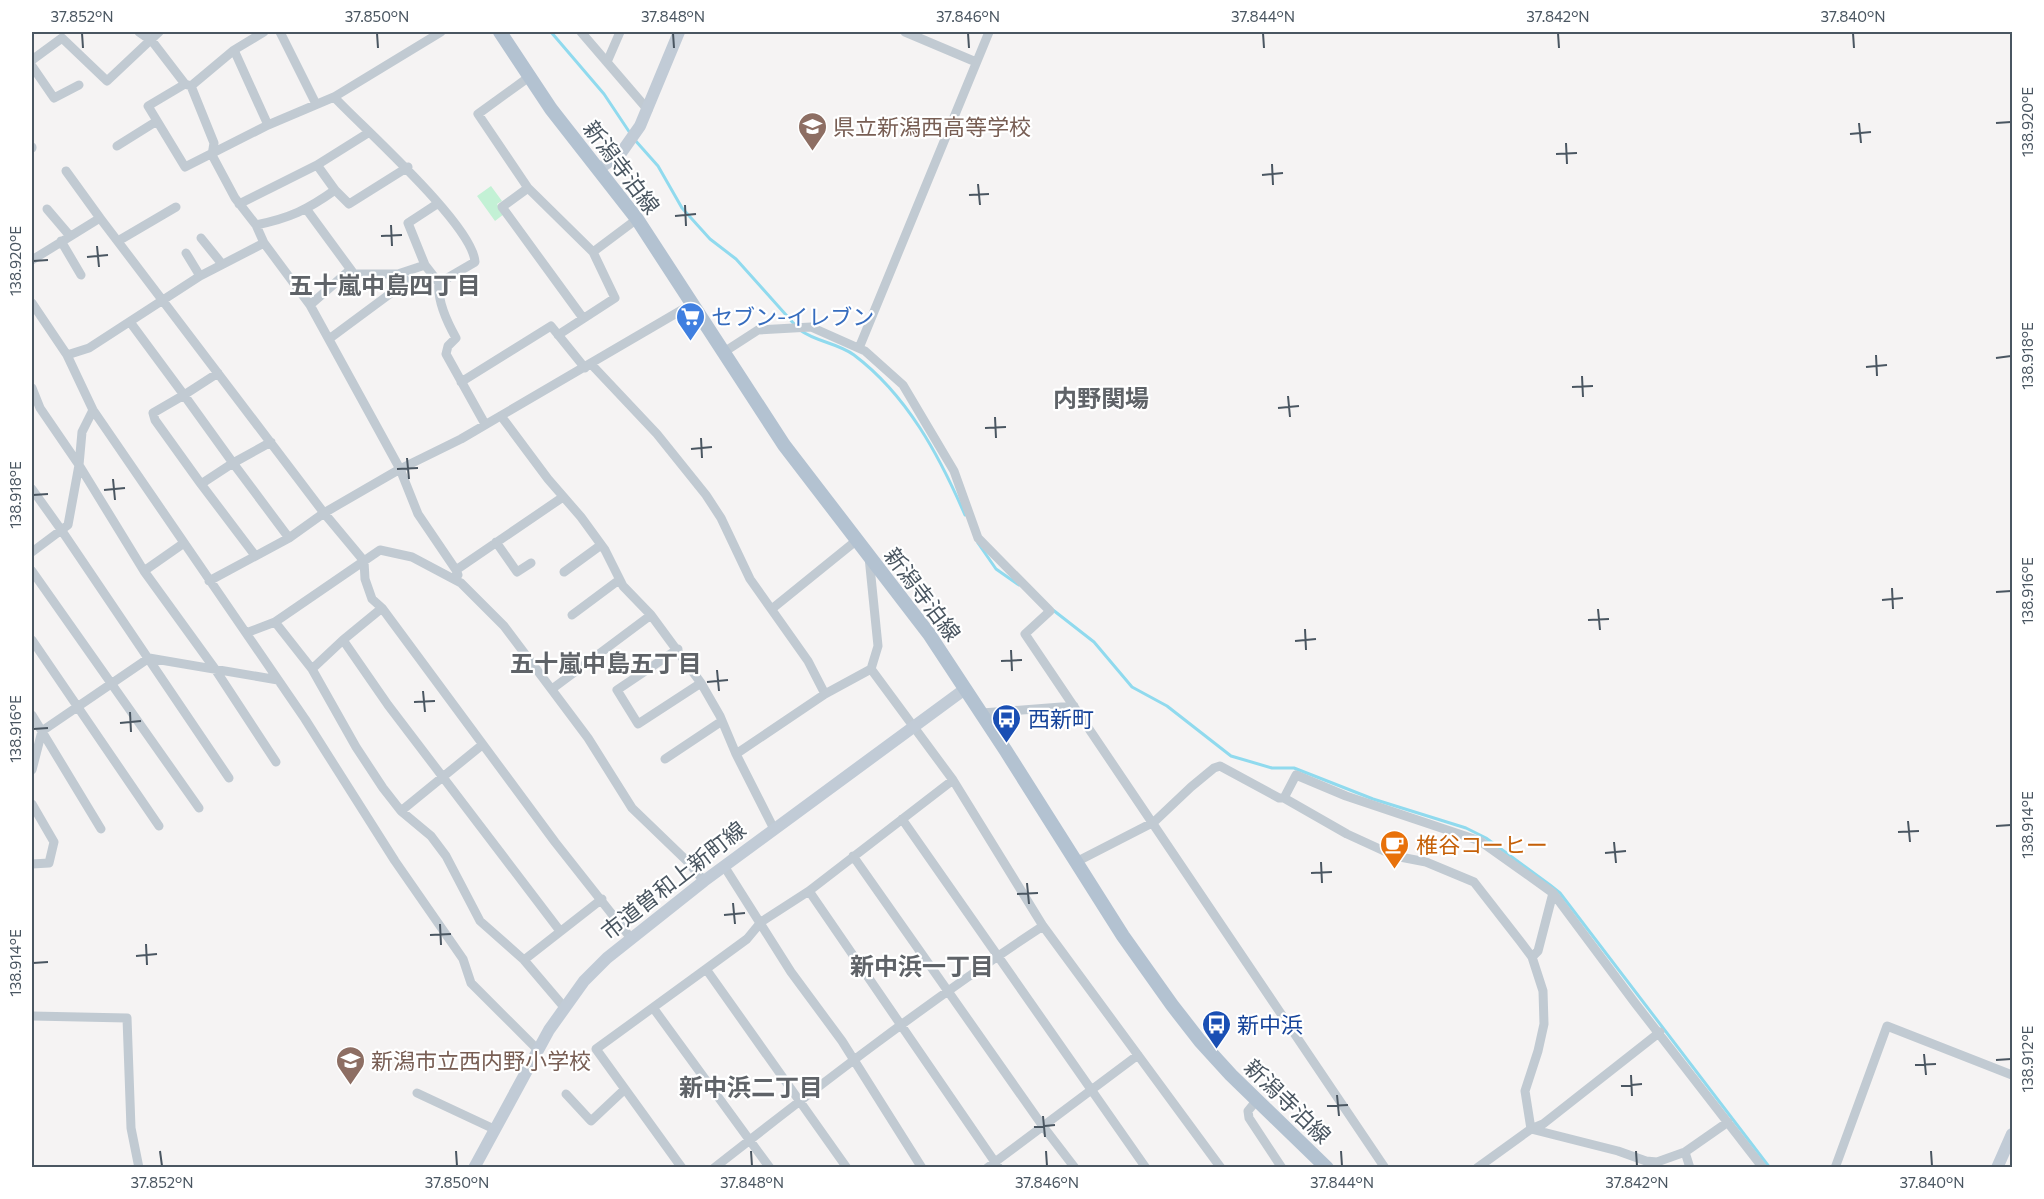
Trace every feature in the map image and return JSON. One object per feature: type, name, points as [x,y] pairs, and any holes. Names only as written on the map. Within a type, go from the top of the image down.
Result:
[{"type":"main road","name":"新潟寺泊線","points":[[500,32],[529,77],[637,219],[784,445],[923,626],[1172,1005],[1200,1041],[1256,1101],[1327,1167]]},
{"type":"street","points":[[139,32],[152,41],[188,85],[214,142],[212,155],[239,204],[256,225],[264,243],[310,304],[400,469],[418,514],[456,570],[461,583]]},
{"type":"street","points":[[32,60],[62,39],[107,81],[159,32]]},
{"type":"street","points":[[264,32],[234,50],[188,85],[148,106],[185,167],[268,125],[334,98],[441,32]]},
{"type":"street","points":[[280,32],[316,104]]},
{"type":"street","points":[[581,32],[648,110]]},
{"type":"street","points":[[607,62],[620,32]]},
{"type":"street","points":[[599,169],[630,142],[648,110],[679,32]]},
{"type":"street","points":[[904,32],[976,62]]},
{"type":"street","points":[[859,348],[989,32]]},
{"type":"street","points":[[234,50],[268,125]]},
{"type":"street","points":[[32,66],[54,98],[78,84]]},
{"type":"street","points":[[529,77],[478,114],[528,188],[593,252],[615,298],[558,335]]},
{"type":"street","points":[[334,98],[368,133],[408,167],[456,226],[474,255],[475,262],[440,283]]},
{"type":"street","points":[[117,146],[157,121]]},
{"type":"street","points":[[239,204],[317,165],[368,133]]},
{"type":"street","points":[[317,165],[335,190],[349,204],[408,167]]},
{"type":"street","points":[[66,171],[324,513],[364,561],[365,579],[372,599],[382,608],[576,870],[602,899],[630,937]]},
{"type":"street","points":[[528,188],[502,207],[583,318]]},
{"type":"street","points":[[256,225],[289,219],[307,210],[335,190]]},
{"type":"street","points":[[437,204],[408,223],[425,265],[440,283],[441,303],[456,338],[448,346],[446,354],[485,424]]},
{"type":"street","points":[[118,241],[176,207]]},
{"type":"street","points":[[47,209],[65,239],[81,275]]},
{"type":"street","points":[[307,210],[354,274],[402,273],[425,265]]},
{"type":"street","points":[[32,260],[100,218]]},
{"type":"street","points":[[593,252],[637,219]]},
{"type":"street","points":[[201,238],[222,264]]},
{"type":"street","points":[[67,355],[89,348],[200,276],[264,243]]},
{"type":"street","points":[[186,253],[200,276]]},
{"type":"street","points":[[310,304],[350,270]]},
{"type":"street","points":[[329,339],[406,282],[402,273]]},
{"type":"street","points":[[32,303],[67,355],[93,410],[278,680],[395,861],[463,959],[471,983],[537,1049]]},
{"type":"street","points":[[209,580],[254,554],[289,538],[324,513],[400,469],[461,439],[692,304]]},
{"type":"street","points":[[130,322],[289,538]]},
{"type":"street","points":[[461,382],[550,327],[657,434],[706,495],[721,518],[750,579],[773,608],[808,661],[825,694]]},
{"type":"street","points":[[723,352],[758,330],[812,327],[865,351],[903,385],[954,471],[978,538],[1050,611],[1025,634],[1385,1167]]},
{"type":"street","points":[[218,373],[153,413],[154,420],[254,554]]},
{"type":"street","points":[[32,388],[40,408],[79,465],[144,571],[215,669],[276,762]]},
{"type":"street","points":[[32,552],[63,531],[68,525],[79,465],[82,432],[93,410]]},
{"type":"street","points":[[501,416],[601,545],[620,580],[678,649],[701,683],[774,829]]},
{"type":"street","points":[[201,484],[271,442]]},
{"type":"street","points":[[32,489],[63,531],[229,778]]},
{"type":"street","points":[[456,570],[563,497]]},
{"type":"street","points":[[773,608],[857,540]]},
{"type":"street","points":[[495,542],[517,572],[531,563]]},
{"type":"street","points":[[144,571],[184,543]]},
{"type":"street","points":[[564,572],[601,545]]},
{"type":"street","points":[[246,633],[275,622],[380,550],[412,557],[461,583],[504,626],[552,689],[588,738],[632,808],[687,861],[704,881]]},
{"type":"street","points":[[735,754],[825,694],[871,669],[878,646],[869,556]]},
{"type":"street","points":[[32,571],[199,808]]},
{"type":"street","points":[[572,615],[620,580]]},
{"type":"street","points":[[312,669],[382,608]]},
{"type":"street","points":[[552,689],[651,615]]},
{"type":"street","points":[[275,622],[312,669],[356,747],[401,811],[431,836],[446,856],[480,921],[524,960],[564,1007]]},
{"type":"street","points":[[32,640],[159,826]]},
{"type":"street","points":[[343,640],[388,705],[561,931]]},
{"type":"street","points":[[678,649],[617,690],[638,724],[701,683]]},
{"type":"street","points":[[32,770],[42,730],[149,658],[278,680]]},
{"type":"street","points":[[871,669],[912,728],[953,780],[1043,926],[1221,1167]]},
{"type":"street","name":"市道曽和上新町線","points":[[474,1167],[537,1049],[564,1007],[585,981],[630,937],[965,688]]},
{"type":"street","points":[[982,714],[1074,706]]},
{"type":"street","points":[[32,715],[101,829]]},
{"type":"street","points":[[665,759],[722,721]]},
{"type":"street","points":[[401,811],[482,745]]},
{"type":"street","points":[[1076,862],[1154,822],[1191,787],[1214,768],[1220,766],[1279,798],[1284,798],[1347,834],[1395,856],[1426,862],[1474,882],[1532,957],[1543,991],[1544,1024],[1525,1091],[1531,1130]]},
{"type":"street","points":[[1284,798],[1296,775],[1346,796],[1480,841],[1553,893],[1620,985],[1764,1167]]},
{"type":"street","points":[[682,1167],[596,1049],[654,1009],[747,939],[761,922],[809,891],[953,780]]},
{"type":"street","points":[[32,804],[54,842],[49,863],[32,864]]},
{"type":"street","points":[[902,819],[999,955],[1089,1090],[1146,1167]]},
{"type":"street","points":[[853,855],[1041,1125],[1075,1167]]},
{"type":"street","points":[[724,866],[922,1167]]},
{"type":"street","points":[[809,891],[993,1166],[1041,1125],[1138,1055]]},
{"type":"street","points":[[1532,957],[1538,951],[1553,893]]},
{"type":"street","points":[[524,960],[602,899]]},
{"type":"street","points":[[714,1167],[999,955],[1043,926]]},
{"type":"street","points":[[706,969],[847,1167]]},
{"type":"street","points":[[654,1009],[770,1167]]},
{"type":"street","points":[[32,1016],[127,1018],[131,1128],[139,1167]]},
{"type":"street","points":[[1835,1167],[1887,1026],[2013,1075]]},
{"type":"street","points":[[1477,1167],[1543,1124],[1659,1032]]},
{"type":"street","points":[[566,1094],[591,1121],[625,1089]]},
{"type":"street","points":[[417,1093],[494,1129]]},
{"type":"street","points":[[1256,1101],[1248,1112],[1249,1118],[1282,1167]]},
{"type":"street","points":[[1531,1130],[1618,1150],[1644,1164],[1685,1152],[1728,1122]]},
{"type":"street","points":[[1997,1167],[2013,1134]]},
{"type":"street","points":[[1685,1152],[1690,1167]]},
{"type":"green space","points":[[491,186],[502,201],[497,204],[504,214],[495,221],[477,196]]},
{"type":"waterway","points":[[551,32],[604,94],[630,133]]},
{"type":"waterway","points":[[634,139],[658,166],[682,208],[710,239],[736,259],[795,325]]},
{"type":"waterway","points":[[800,330],[854,355],[890,388],[920,428],[944,470],[965,515]]},
{"type":"waterway","points":[[978,543],[996,569],[1019,585]]},
{"type":"waterway","points":[[1053,610],[1094,642],[1132,687],[1167,706],[1231,756],[1272,768],[1294,768],[1373,799],[1466,828],[1486,838],[1550,885],[1560,893],[1770,1168]]},
{"type":"place","name":"県立新潟西高等学校","points":[[812,152]]},
{"type":"place","name":"セブン-イレブン","points":[[690,342]]},
{"type":"place","name":"西新町","points":[[1007,744]]},
{"type":"place","name":"椎谷コーヒー","points":[[1395,870]]},
{"type":"place","name":"新中浜","points":[[1216,1050]]},
{"type":"place","name":"新潟市立西内野小学校","points":[[350,1086]]},
{"type":"district","name":"五十嵐中島四丁目","points":[[385,284]]},
{"type":"district","name":"内野関場","points":[[1101,397]]},
{"type":"district","name":"五十嵐中島五丁目","points":[[606,662]]},
{"type":"district","name":"新中浜一丁目","points":[[922,965]]},
{"type":"district","name":"新中浜二丁目","points":[[751,1086]]}]
